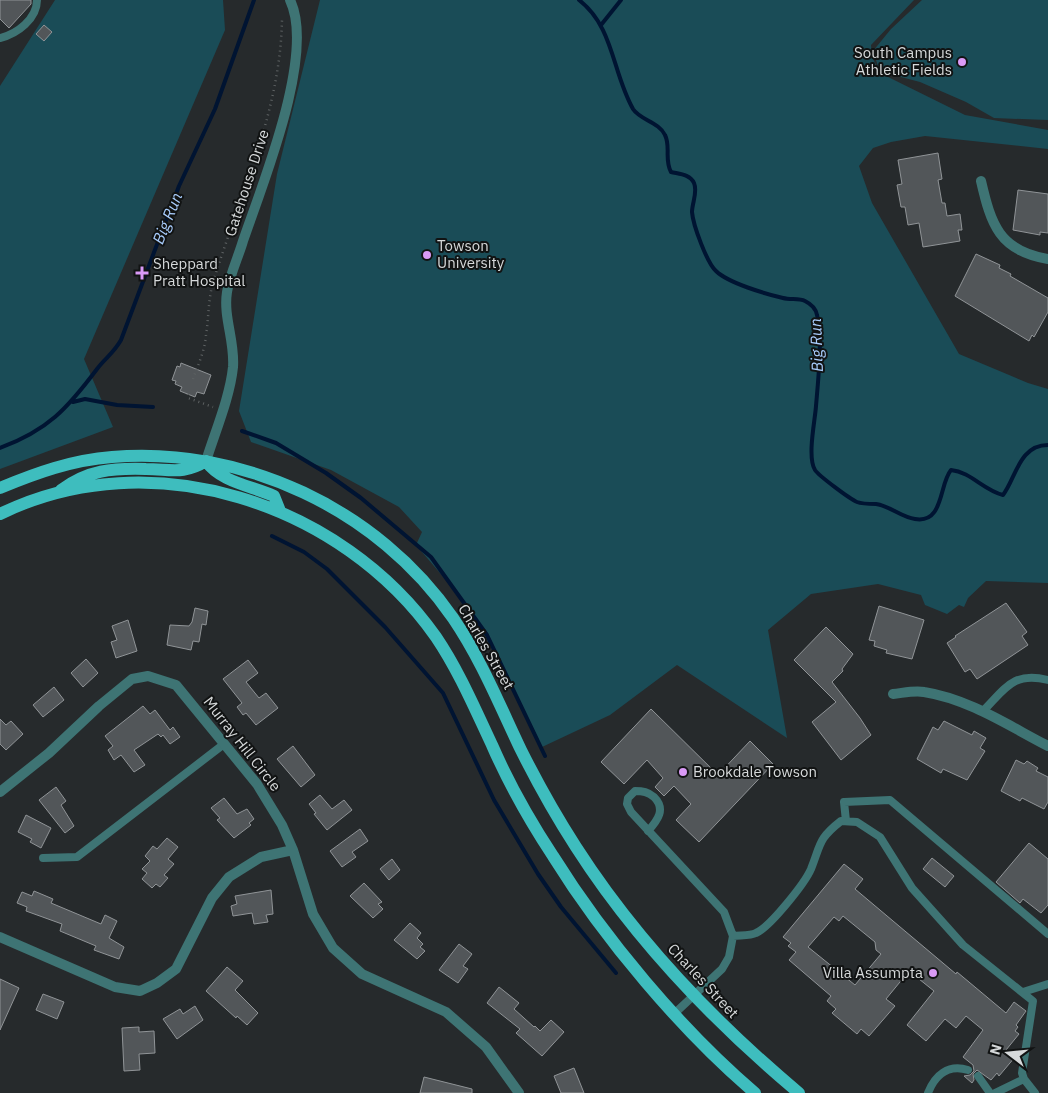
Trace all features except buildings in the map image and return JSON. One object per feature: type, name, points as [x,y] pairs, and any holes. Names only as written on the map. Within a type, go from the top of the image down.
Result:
[{"type":"main road","name":"Charles Street","points":[[0,488],[45,470],[110,457],[169,457],[206,461],[269,478],[331,506],[377,537],[423,582],[451,616],[466,640],[533,774],[576,848],[646,943],[693,996],[739,1042],[798,1093]]},
{"type":"main road","points":[[58,493],[78,477],[96,473],[127,469],[187,470],[206,461],[212,470],[221,475],[274,496],[280,511]]},
{"type":"main road","points":[[0,514],[23,502],[58,493],[117,483],[165,484],[219,492],[280,511],[320,531],[362,560],[394,588],[432,632],[458,675],[514,788],[552,855],[597,920],[674,1013],[724,1065],[755,1093]]},
{"type":"street","name":"Gatehouse Drive","points":[[206,461],[232,368],[233,355],[227,321],[227,292],[280,130],[292,79],[297,36],[295,14],[290,0]]},
{"type":"street","points":[[981,181],[989,216],[1002,236],[1030,256],[1048,259]]},
{"type":"street","name":"Murray Hill Circle","points":[[0,792],[49,753],[99,706],[132,680],[148,676],[176,685],[257,784],[282,825],[293,850],[313,914],[333,948],[362,974],[446,1012],[486,1047],[519,1093]]},
{"type":"street","points":[[893,694],[923,691],[983,711],[1048,746]]},
{"type":"street","points":[[0,937],[115,987],[140,991],[158,983],[176,969],[212,898],[229,877],[261,857],[293,850]]},
{"type":"lane","points":[[0,38],[20,28],[32,17],[37,0]]},
{"type":"lane","points":[[983,711],[1014,680],[1036,677],[1048,680]]},
{"type":"lane","points":[[43,858],[78,856],[224,744]]},
{"type":"lane","points":[[648,831],[659,816],[661,810],[659,803],[644,791],[635,791],[628,798],[631,812],[648,831],[724,912],[733,936],[729,957],[722,969],[674,1013]]},
{"type":"lane","points":[[846,821],[844,802],[890,800],[1048,934]]},
{"type":"lane","points":[[733,936],[755,933],[771,923],[810,870],[816,849],[825,834],[841,821],[857,822],[880,837],[912,888],[963,945],[1032,1000],[1033,1006],[1022,1062],[1024,1079],[1035,1093]]},
{"type":"lane","points":[[1022,992],[1048,984]]},
{"type":"lane","points":[[928,1093],[937,1076],[944,1071],[953,1068],[968,1070]]},
{"type":"lane","points":[[978,1076],[990,1093]]},
{"type":"lane","points":[[995,1093],[1024,1079]]},
{"type":"path","points":[[193,379],[206,336],[208,304],[214,280],[247,184],[273,96],[280,57],[282,18]]},
{"type":"path","points":[[188,394],[188,398],[222,409]]},
{"type":"shaded area","points":[[55,0],[223,0],[225,30],[84,359],[113,427],[0,469],[0,86]]},
{"type":"shaded area","points":[[320,0],[914,0],[871,45],[872,57],[880,73],[965,115],[1048,130],[1048,149],[925,136],[891,142],[873,148],[859,166],[872,203],[959,354],[1028,383],[1048,389],[1048,583],[986,581],[968,598],[964,607],[959,605],[947,614],[925,605],[921,595],[878,584],[811,594],[768,630],[787,738],[677,665],[610,715],[542,747],[514,689],[469,607],[416,545],[422,532],[399,507],[331,470],[251,442],[239,411],[277,174]]},
{"type":"shaded area","name":"South Campus Athletic Fields","points":[[922,0],[1048,0],[1048,120],[994,118],[966,102],[920,82],[882,72],[873,51],[891,29]]},
{"type":"waterway","name":"Big Run","points":[[0,448],[31,434],[55,417],[76,396],[121,340],[179,186],[215,109],[254,0]]},
{"type":"waterway","name":"Big Run","points":[[579,0],[591,11],[606,37],[626,95],[633,109],[640,116],[658,127],[665,135],[671,172],[687,176],[694,183],[693,218],[701,243],[712,267],[729,280],[738,284],[786,299],[803,300],[816,311],[819,324],[820,347],[812,457],[815,470],[818,473],[857,502],[881,505],[910,518],[924,519],[936,509],[947,476],[951,470],[965,474],[996,493],[1003,495],[1024,456],[1038,446],[1048,445]]},
{"type":"waterway","points":[[601,25],[621,0]]},
{"type":"waterway","points":[[73,402],[85,399],[117,405],[153,407]]},
{"type":"waterway","points":[[242,431],[276,443],[326,473],[361,498],[431,557],[487,635],[545,756]]},
{"type":"waterway","points":[[272,536],[304,552],[327,569],[385,627],[443,693],[494,800],[538,874],[561,907],[616,973]]},
{"type":"place","name":"South Campus Athletic Fields","points":[[962,62]]},
{"type":"place","name":"Towson University","points":[[427,255]]},
{"type":"place","name":"Sheppard Pratt Hospital","points":[[142,273]]},
{"type":"place","name":"Brookdale Towson","points":[[683,772]]},
{"type":"place","name":"Villa Assumpta","points":[[933,973]]}]
